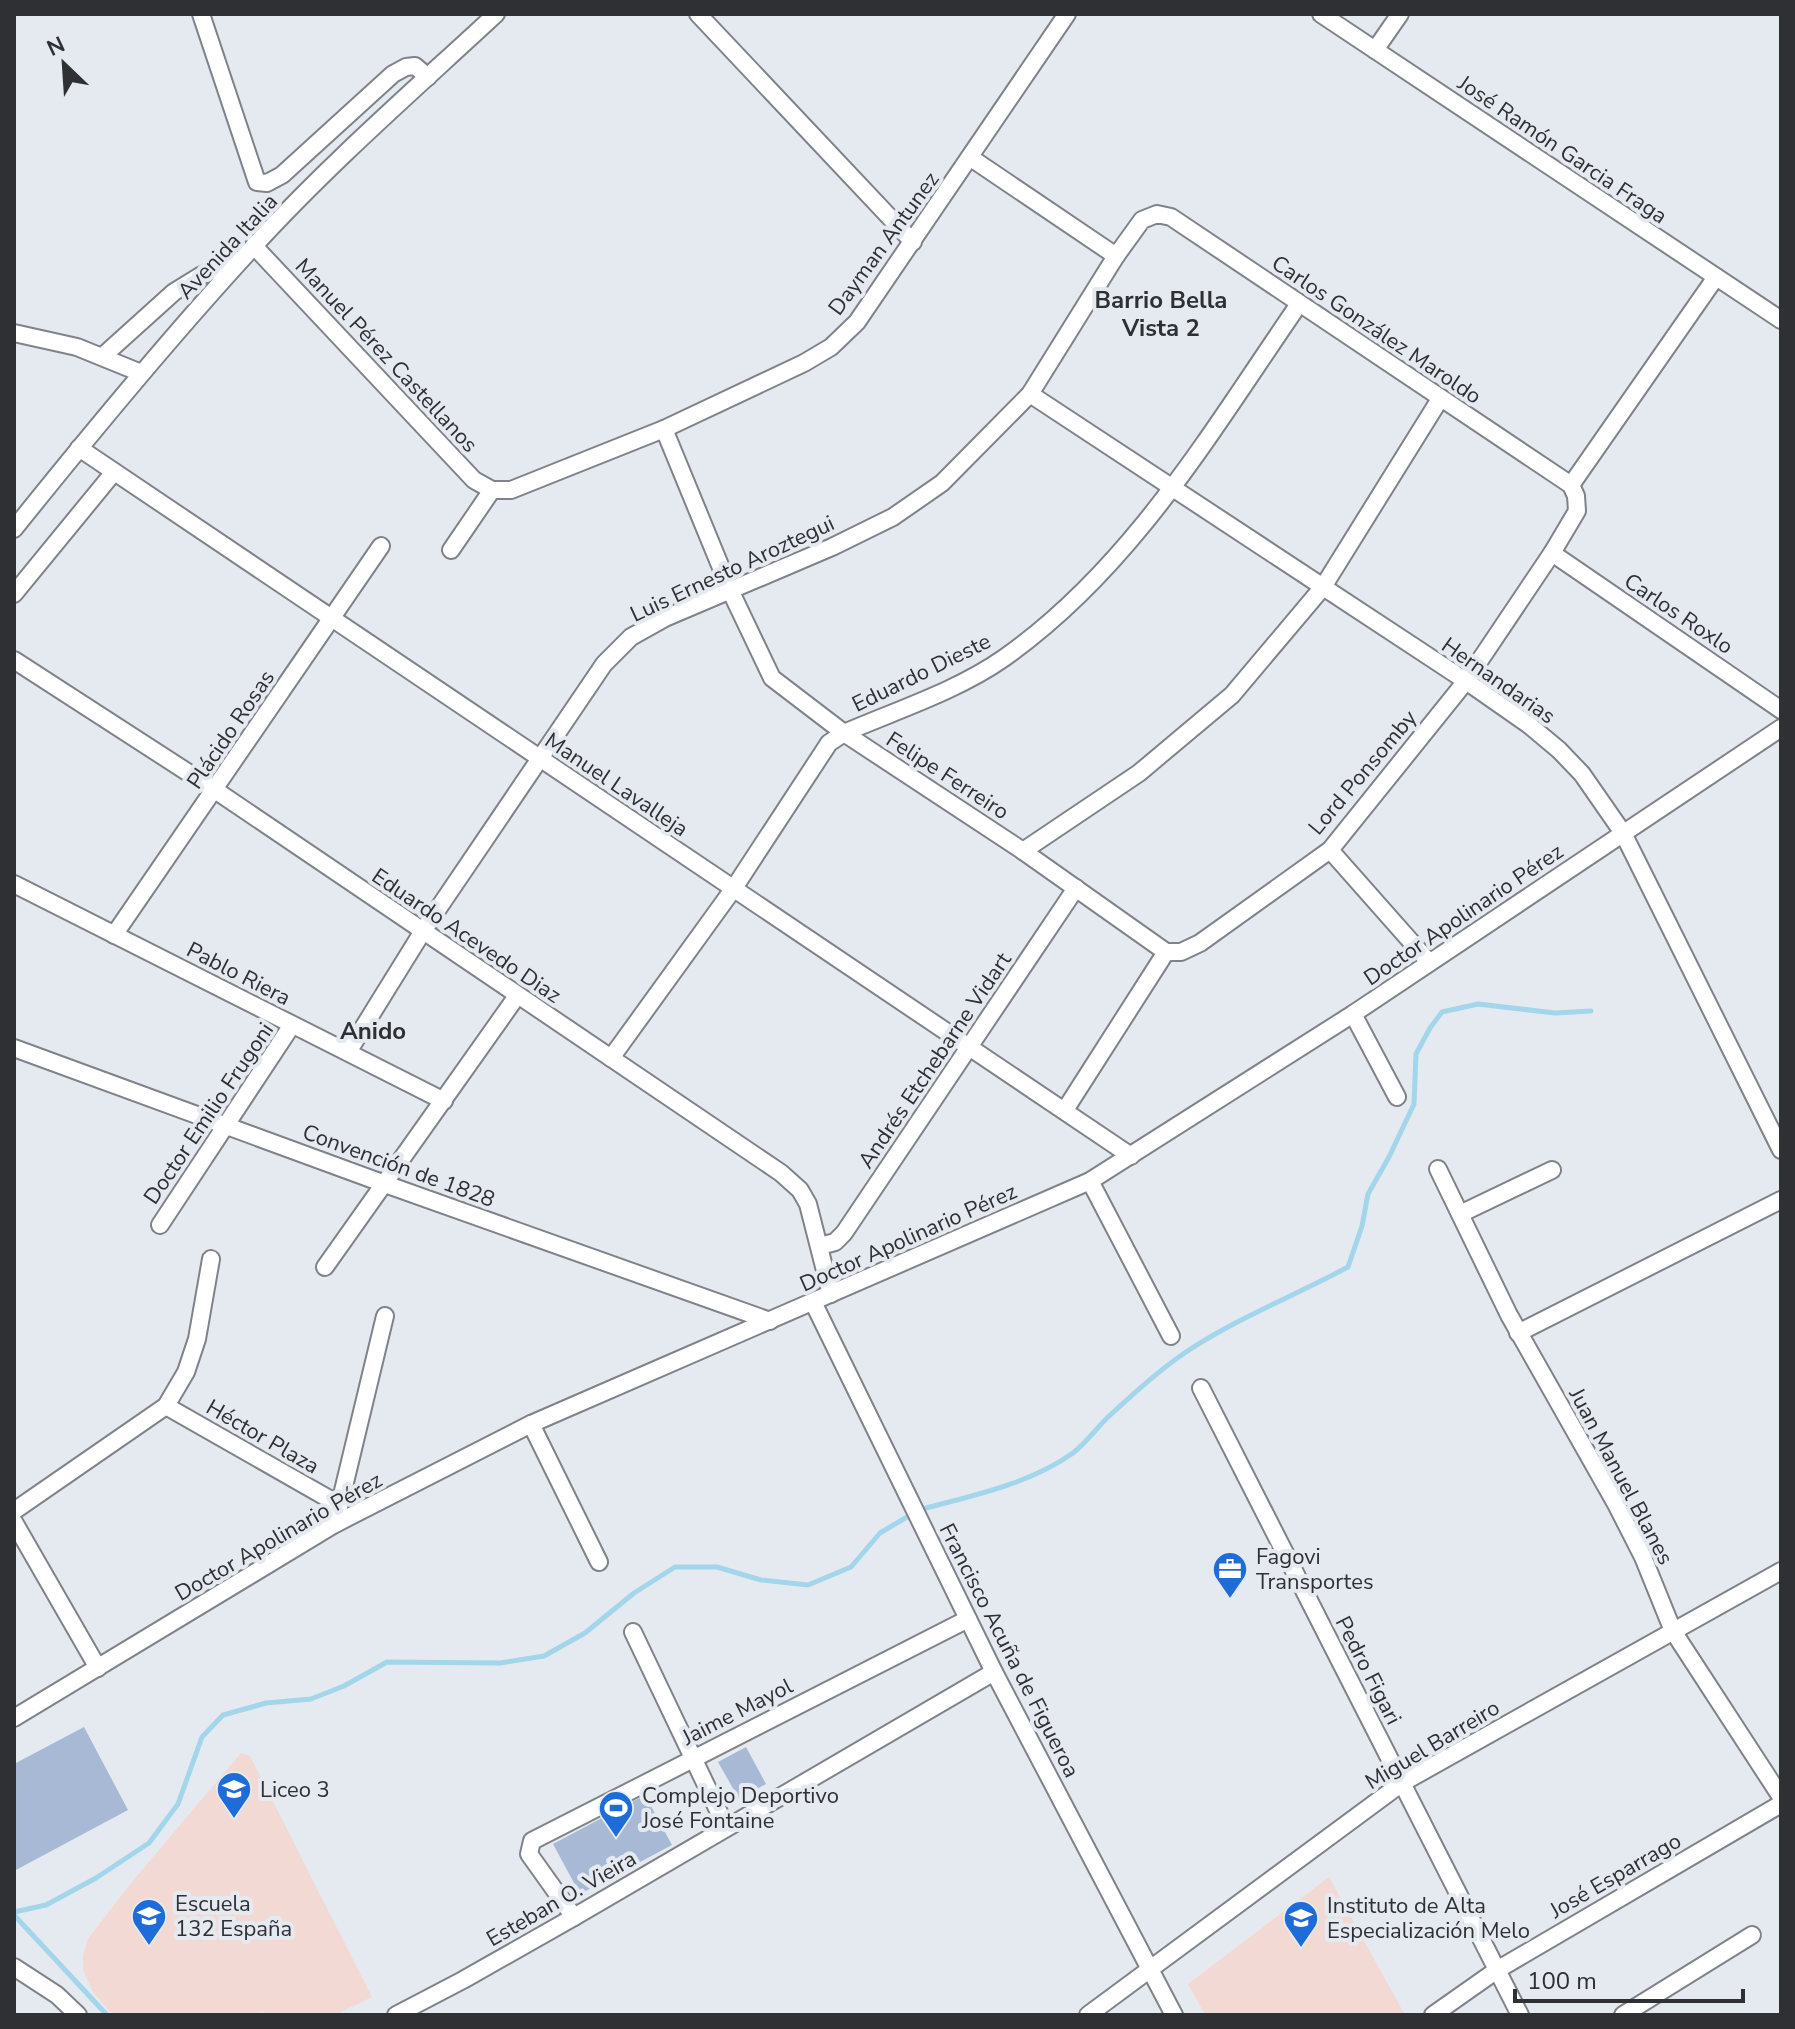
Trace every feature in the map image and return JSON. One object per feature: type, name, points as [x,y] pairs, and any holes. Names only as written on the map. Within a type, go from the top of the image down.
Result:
[{"type":"street","points":[[201,14],[257,182],[267,183],[282,175],[393,74],[415,66],[428,77]]},
{"type":"street","points":[[698,14],[913,242]]},
{"type":"street","name":"Dayman Antunez","points":[[492,490],[511,490],[532,483],[664,429],[804,363],[831,347],[857,322],[1067,14]]},
{"type":"street","name":"José Ramón Garcia Fraga","points":[[1321,14],[1781,320]]},
{"type":"street","points":[[1375,50],[1400,14]]},
{"type":"street","name":"Avenida Italia","points":[[14,529],[141,373],[248,252],[492,15]]},
{"type":"street","points":[[971,158],[1116,256]]},
{"type":"street","name":"Luis Ernesto Aroztegui","points":[[348,1052],[423,931],[604,664],[631,637],[665,618],[731,592],[893,517],[942,483],[1030,394],[1116,256],[1142,220],[1157,214]]},
{"type":"street","name":"Carlos González Maroldo","points":[[1157,214],[1171,217],[1571,485]]},
{"type":"street","points":[[103,356],[174,292],[248,252]]},
{"type":"street","name":"Manuel Pérez Castellanos","points":[[248,252],[474,480],[492,490]]},
{"type":"street","points":[[1571,485],[1716,277]]},
{"type":"street","name":"Eduardo Dieste","points":[[611,1058],[734,888],[829,743],[844,733],[952,686],[1013,651],[1048,625],[1133,539],[1172,488],[1299,304]]},
{"type":"street","points":[[14,333],[77,347],[141,373]]},
{"type":"street","name":"Hernandarias","points":[[1030,394],[1466,681],[1559,750],[1582,774],[1623,833],[1781,1150]]},
{"type":"street","points":[[1023,851],[1139,773],[1232,695],[1323,587],[1440,399]]},
{"type":"street","name":"Felipe Ferreiro","points":[[664,429],[731,592],[772,678],[844,733],[1023,851],[1166,952]]},
{"type":"street","name":"Manuel Lavalleja","points":[[79,448],[1131,1156]]},
{"type":"street","points":[[14,594],[114,472]]},
{"type":"street","name":"Lord Ponsomby","points":[[1166,952],[1181,952],[1200,943],[1330,850],[1466,681],[1552,553],[1577,511],[1571,485]]},
{"type":"street","points":[[451,550],[492,490]]},
{"type":"street","name":"Plácido Rosas","points":[[114,935],[381,546]]},
{"type":"street","name":"Carlos Roxlo","points":[[1552,553],[1781,710]]},
{"type":"street","name":"Eduardo Acevedo Diaz","points":[[14,660],[215,790],[781,1173],[800,1190],[813,1215],[831,1294]]},
{"type":"street","name":"Doctor Apolinario Pérez","points":[[14,1718],[335,1524],[531,1424],[1090,1181],[1353,1014],[1781,728]]},
{"type":"street","points":[[1330,850],[1429,962]]},
{"type":"street","name":"Pablo Riera","points":[[14,884],[444,1101]]},
{"type":"street","name":"Andrés Etchebarne Vidart","points":[[820,1246],[835,1242],[844,1233],[1076,888]]},
{"type":"street","points":[[1065,1110],[1166,952]]},
{"type":"street","points":[[325,1267],[517,996]]},
{"type":"street","points":[[1353,1014],[1397,1097]]},
{"type":"street","name":"Doctor Emilio Frugoni","points":[[160,1225],[292,1025]]},
{"type":"street","name":"Convención de 1828","points":[[14,1048],[770,1321]]},
{"type":"street","name":"Juan Manuel Blanes","points":[[1438,1169],[1518,1333],[1643,1557],[1673,1631],[1781,1797]]},
{"type":"street","points":[[1460,1214],[1552,1170]]},
{"type":"street","points":[[1090,1181],[1171,1336]]},
{"type":"street","points":[[1518,1333],[1781,1200]]},
{"type":"street","points":[[14,1511],[166,1406],[186,1372],[197,1339],[211,1259]]},
{"type":"street","name":"Francisco Acuña de Figueroa","points":[[813,1302],[994,1672],[1174,2015]]},
{"type":"street","name":"Héctor Plaza","points":[[335,1524],[385,1316]]},
{"type":"street","name":"Pedro Figari","points":[[1201,1388],[1520,2015]]},
{"type":"street","name":"Héctor Plaza","points":[[166,1406],[338,1504]]},
{"type":"street","points":[[531,1424],[599,1562]]},
{"type":"street","points":[[14,1522],[98,1668]]},
{"type":"street","name":"Miguel Barreiro","points":[[1088,2015],[1402,1783],[1781,1571]]},
{"type":"street","name":"Jaime Mayol","points":[[574,1917],[529,1854],[532,1841],[968,1619]]},
{"type":"street","points":[[633,1632],[726,1827]]},
{"type":"street","name":"Esteban O. Vieira","points":[[396,2015],[574,1917],[994,1672]]},
{"type":"street","name":"José Esparrago","points":[[1433,2015],[1497,1970],[1781,1804]]},
{"type":"street","points":[[1623,2015],[1752,1935]]},
{"type":"street","points":[[14,1967],[57,1995],[78,2015]]},
{"type":"shaded area","points":[[84,1727],[128,1810],[14,1871],[14,1764]]},
{"type":"shaded area","points":[[746,1747],[766,1784],[739,1799],[718,1762]]},
{"type":"shaded area","name":"Liceo 3","points":[[241,1753],[250,1756],[372,1997],[335,2015],[272,2015],[262,2012],[250,2015],[113,2015],[93,1992],[83,1970],[88,1939],[130,1884]]},
{"type":"shaded area","name":"Complejo Deportivo José Fontaine","points":[[645,1795],[672,1845],[580,1894],[553,1844]]},
{"type":"shaded area","name":"Instituto de Alta Especialización Melo","points":[[1329,1877],[1405,2015],[1205,2015],[1188,1984]]},
{"type":"waterway","points":[[926,1508],[1002,1487],[1057,1463],[1078,1449],[1107,1418],[1186,1352],[1245,1318],[1348,1267],[1362,1226],[1368,1194],[1414,1104],[1416,1054],[1442,1012],[1478,1004],[1555,1013],[1591,1011]]},
{"type":"waterway","points":[[14,1912],[46,1905],[96,1878],[149,1843],[178,1804],[202,1737],[223,1715],[266,1703],[311,1699],[344,1686],[387,1662],[500,1663],[544,1656],[585,1633],[634,1593],[675,1567],[717,1567],[761,1580],[808,1585],[851,1567],[880,1533],[907,1517]]},
{"type":"waterway","points":[[14,1915],[107,2015]]},
{"type":"place","name":"Fagovi Transportes","points":[[1230,1600]]},
{"type":"place","name":"Liceo 3","points":[[234,1820]]},
{"type":"place","name":"Complejo Deportivo José Fontaine","points":[[616,1839]]},
{"type":"place","name":"Escuela 132 España","points":[[149,1947]]},
{"type":"place","name":"Instituto de Alta Especialización Melo","points":[[1301,1949]]},
{"type":"district","name":"Barrio Bella Vista 2","points":[[1161,314]]},
{"type":"district","name":"Anido","points":[[373,1031]]}]
